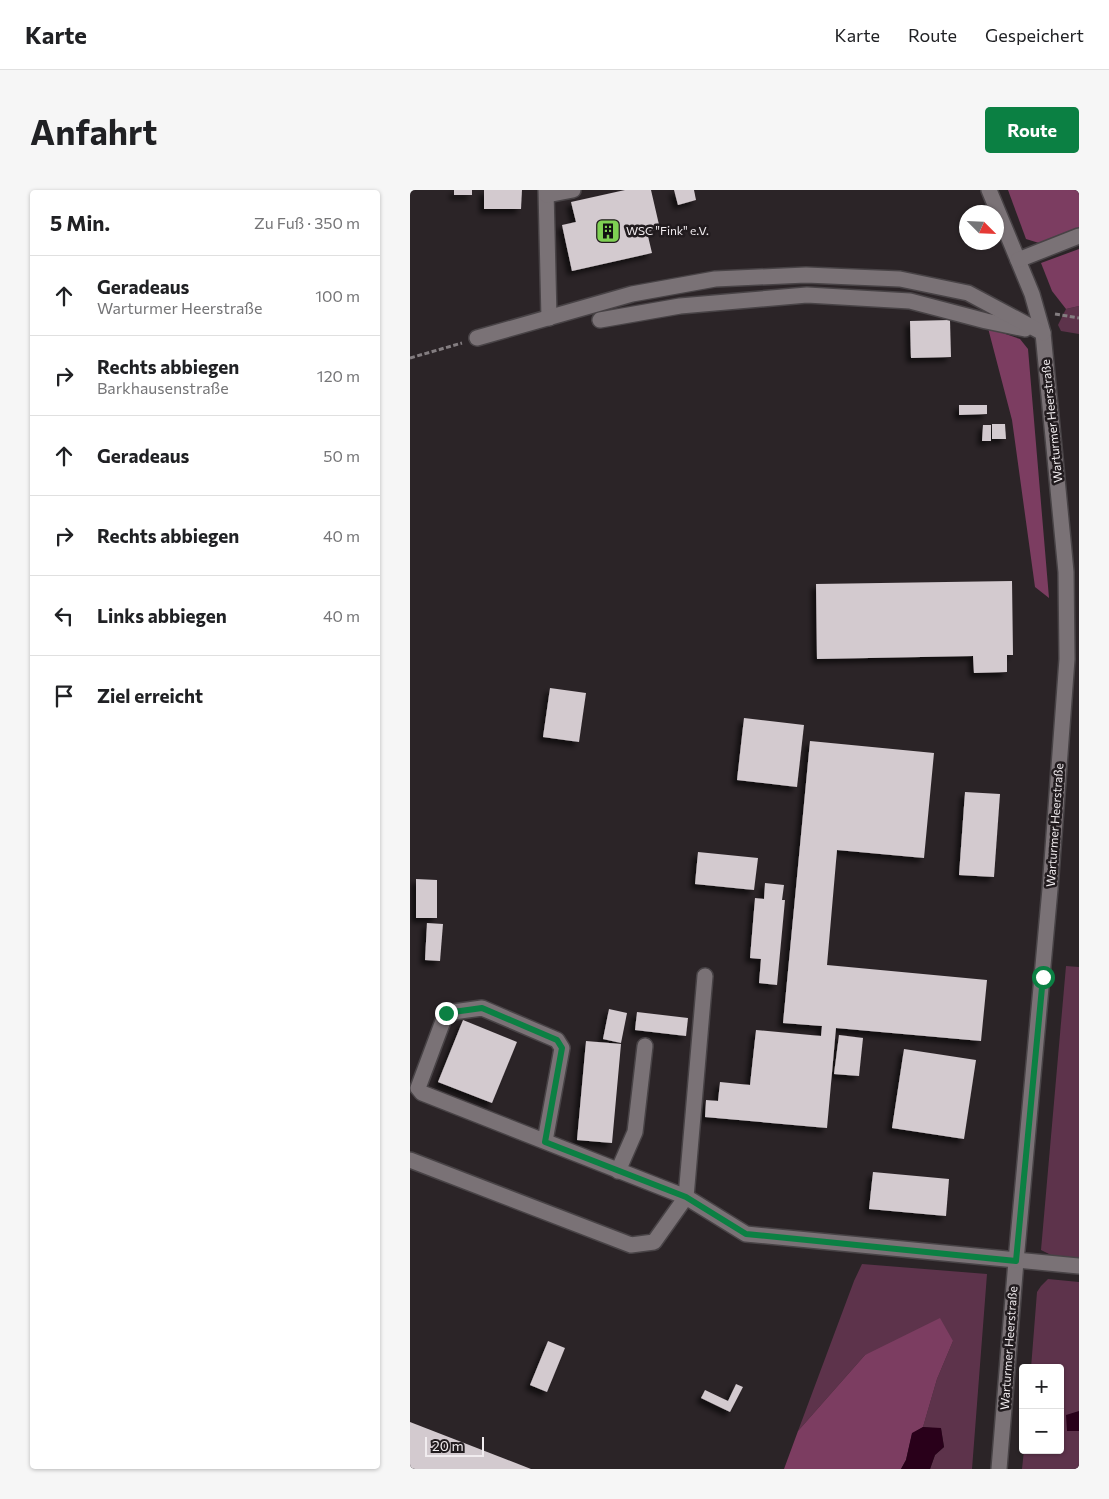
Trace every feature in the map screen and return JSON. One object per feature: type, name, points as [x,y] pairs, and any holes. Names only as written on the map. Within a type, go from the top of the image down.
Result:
[{"type":"street","points":[[549,318],[547,192],[573,190]]},
{"type":"street","name":"Warturmer Heerstraße","points":[[989,190],[1018,260],[1037,312],[1042,333],[1066,572],[1067,659],[1044,967],[1016,1261],[1000,1469]]},
{"type":"street","points":[[1018,260],[1079,236]]},
{"type":"street","points":[[477,338],[632,294],[715,279],[806,275],[900,280],[968,293],[1042,333]]},
{"type":"street","points":[[600,320],[680,306],[807,295],[910,301],[986,321],[1042,333]]},
{"type":"street","points":[[410,1160],[631,1245],[654,1242],[686,1197],[705,976]]},
{"type":"street","points":[[545,1142],[562,1048],[557,1040],[482,1008],[446,1013],[418,1088],[422,1093],[545,1142],[618,1171],[686,1197],[746,1234],[1079,1266]]},
{"type":"street","points":[[618,1171],[636,1132],[645,1046]]},
{"type":"path","points":[[1037,312],[1079,318]]},
{"type":"path","points":[[410,358],[477,338]]},
{"type":"shaded area","points":[[1008,190],[1079,190],[1079,229],[1039,243],[1026,239]]},
{"type":"shaded area","points":[[1079,249],[1079,306],[1066,309],[1052,291],[1041,263]]},
{"type":"shaded area","points":[[1079,306],[1079,334],[1061,331],[1058,325],[1066,309]]},
{"type":"shaded area","points":[[988,328],[1020,339],[1028,349],[1049,598],[1035,587],[1012,420]]},
{"type":"shaded area","points":[[1066,966],[1079,967],[1079,1258],[1053,1256],[1041,1250]]},
{"type":"shaded area","points":[[862,1264],[987,1274],[972,1469],[930,1469],[935,1455],[944,1447],[941,1429],[923,1427],[937,1379],[953,1341],[865,1355],[798,1431]]},
{"type":"shaded area","points":[[1048,1279],[1079,1282],[1079,1469],[1022,1469],[1024,1454],[1064,1454],[1064,1364],[1031,1364],[1037,1292]]},
{"type":"shaded area","points":[[940,1318],[953,1341],[937,1379],[923,1427],[912,1434],[906,1460],[901,1469],[784,1469],[798,1431],[865,1355]]},
{"type":"shaded area","points":[[1079,1411],[1079,1431],[1067,1431],[1066,1415]]},
{"type":"shaded area","points":[[923,1427],[941,1428],[944,1447],[935,1455],[930,1469],[901,1469],[906,1460],[912,1433]]},
{"type":"building","points":[[454,190],[472,190],[472,195],[454,195]]},
{"type":"building","points":[[484,190],[522,190],[521,209],[484,209]]},
{"type":"building","name":"WSC \"Fink\" e.V.","points":[[625,190],[651,190],[660,229],[647,232],[652,253],[572,271],[562,225],[576,222],[571,202]]},
{"type":"building","points":[[674,190],[694,190],[696,200],[678,205]]},
{"type":"building","points":[[950,320],[951,357],[911,358],[910,321]]},
{"type":"building","points":[[959,405],[987,405],[987,414],[959,415]]},
{"type":"building","points":[[992,424],[1005,424],[1006,439],[992,439]]},
{"type":"building","points":[[983,425],[991,425],[991,441],[982,441]]},
{"type":"building","points":[[1012,581],[1013,655],[1007,655],[1007,672],[974,673],[973,656],[817,659],[816,584]]},
{"type":"building","points":[[550,688],[586,693],[579,742],[543,737]]},
{"type":"building","points":[[744,718],[804,725],[797,787],[737,780]]},
{"type":"building","points":[[810,741],[934,753],[924,858],[837,850],[827,965],[987,980],[981,1041],[836,1028],[827,1128],[705,1117],[706,1100],[718,1101],[720,1082],[750,1085],[756,1030],[821,1036],[822,1026],[783,1023]]},
{"type":"building","points":[[965,792],[1000,794],[994,877],[959,875]]},
{"type":"building","points":[[698,852],[758,858],[754,890],[695,884]]},
{"type":"building","points":[[416,879],[437,880],[437,918],[416,918]]},
{"type":"building","points":[[765,883],[784,885],[782,900],[785,900],[777,985],[759,983],[761,959],[750,958],[755,898],[764,899]]},
{"type":"building","points":[[427,923],[443,924],[440,961],[425,960]]},
{"type":"building","points":[[609,1009],[627,1013],[621,1043],[603,1039]]},
{"type":"building","points":[[637,1012],[688,1018],[686,1036],[635,1030]]},
{"type":"building","points":[[463,1020],[517,1042],[492,1103],[438,1082]]},
{"type":"building","points":[[839,1035],[863,1038],[859,1076],[834,1074]]},
{"type":"building","points":[[586,1041],[621,1044],[612,1143],[577,1140]]},
{"type":"building","points":[[904,1049],[976,1060],[964,1139],[892,1128]]},
{"type":"building","points":[[873,1172],[949,1179],[946,1216],[869,1209]]},
{"type":"building","points":[[548,1341],[565,1348],[547,1392],[530,1385]]},
{"type":"building","points":[[736,1384],[743,1387],[730,1412],[701,1398],[705,1390],[728,1401]]},
{"type":"building","points":[[410,1422],[531,1469],[410,1469]]},
{"type":"place","name":"WSC \"Fink\" e.V.","points":[[608,231]]},
{"type":"route","points":[[446,1013],[482,1008],[557,1040],[562,1048],[545,1142],[686,1197],[746,1234],[1016,1261],[1043,977]]}]
